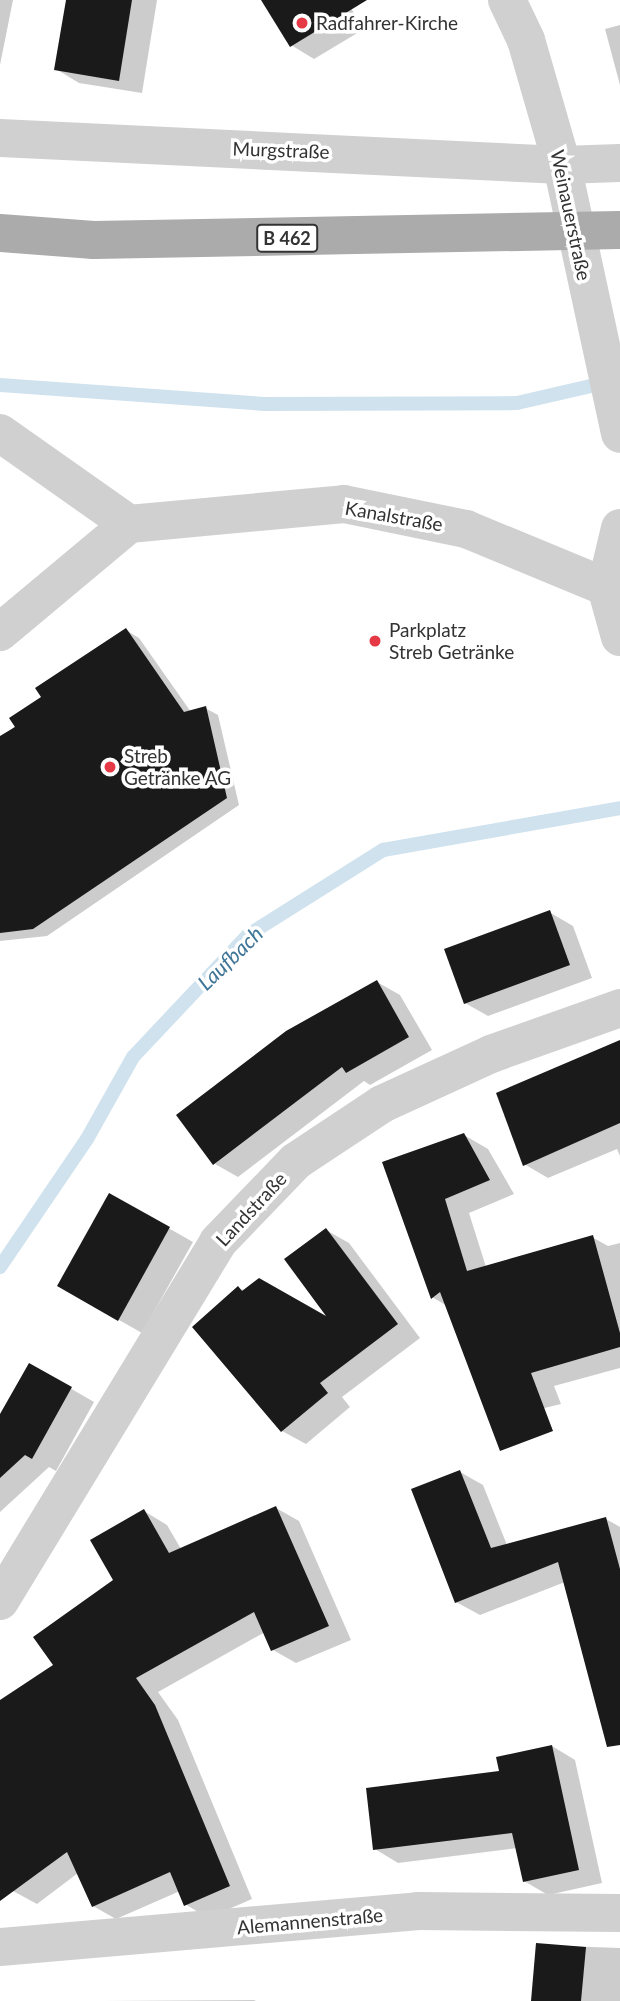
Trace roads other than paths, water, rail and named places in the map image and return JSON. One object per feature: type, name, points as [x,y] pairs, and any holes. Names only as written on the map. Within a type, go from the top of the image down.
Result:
[{"type":"main road","name":"B 462","points":[[0,233],[94,240],[574,234],[620,230]]},
{"type":"street","name":"Weinauerstraße","points":[[507,0],[526,40],[562,165],[574,234],[620,434]]},
{"type":"street","name":"Murgstraße","points":[[0,138],[562,165],[620,163]]},
{"type":"street","points":[[0,433],[129,524],[0,632]]},
{"type":"street","name":"Kanalstraße","points":[[129,524],[344,504],[466,529],[606,587]]},
{"type":"street","points":[[620,528],[606,587],[620,636]]},
{"type":"street","name":"Landstraße","points":[[0,1601],[218,1242],[296,1161],[382,1104],[491,1054],[620,1008]]},
{"type":"street","name":"Alemannenstraße","points":[[0,1947],[418,1911],[620,1913]]},
{"type":"waterway","points":[[0,385],[264,404],[517,403],[608,382]]},
{"type":"waterway","name":"Laufbach","points":[[0,1267],[87,1139],[133,1057],[248,935],[383,850],[620,808]]},
{"type":"place","name":"Radfahrer-Kirche","points":[[302,23]]},
{"type":"place","name":"Parkplatz Streb Getränke","points":[[375,641]]},
{"type":"place","name":"Streb Getränke AG","points":[[110,767]]}]
